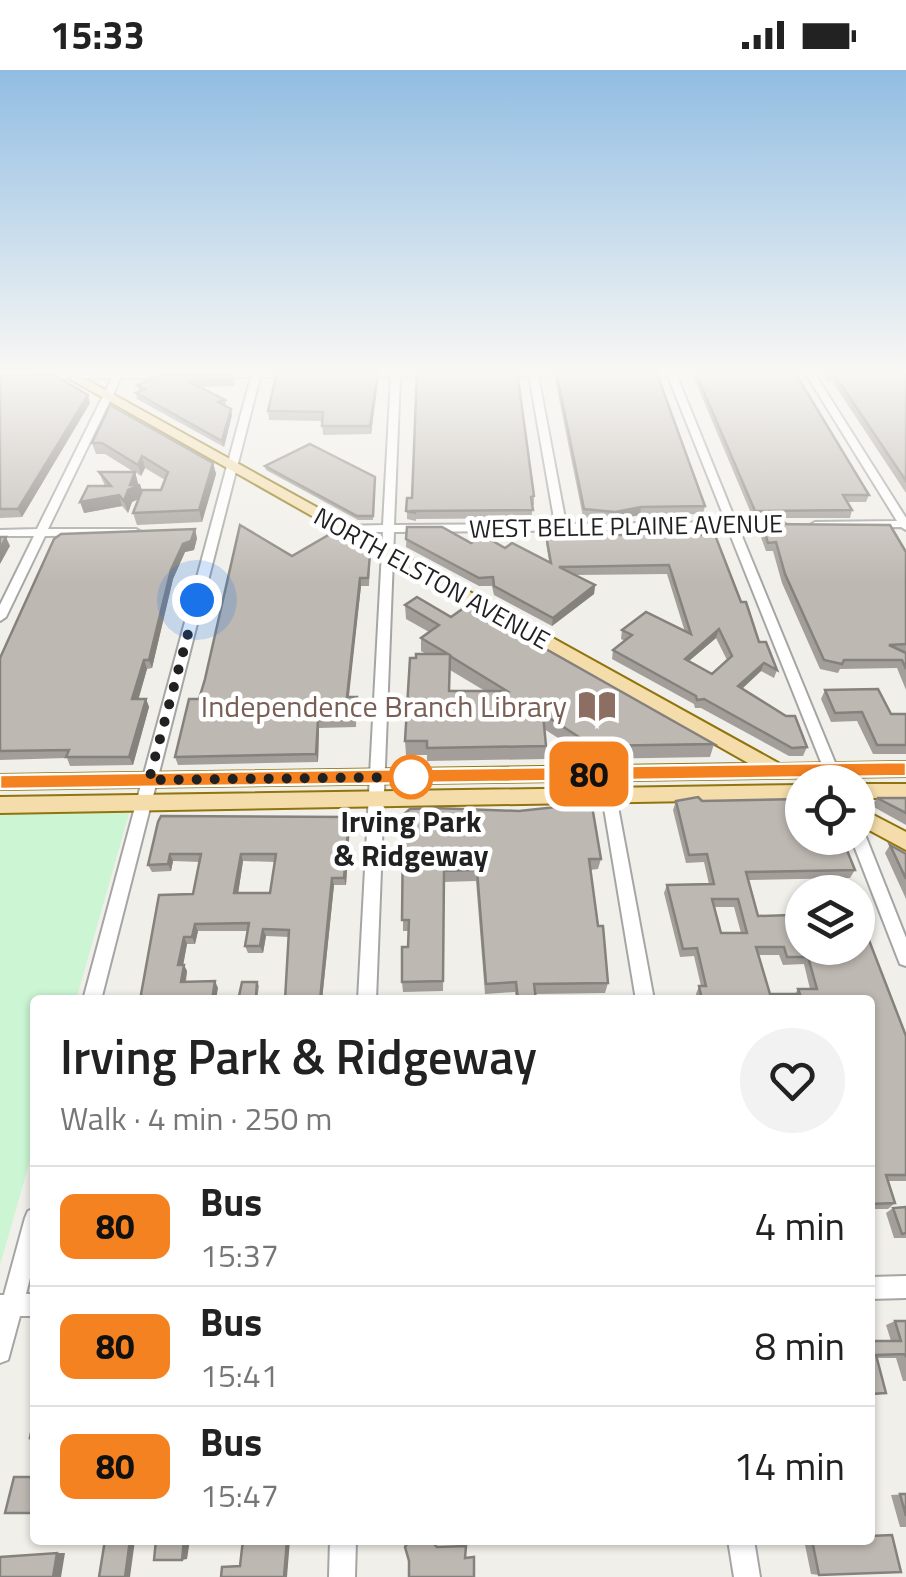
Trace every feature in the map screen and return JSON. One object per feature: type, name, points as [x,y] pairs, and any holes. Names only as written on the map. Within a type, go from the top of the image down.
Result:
[{"type":"main road","name":"NORTH ELSTON AVENUE","points":[[188,441],[785,775]]},
{"type":"main road","points":[[875,772],[906,769]]},
{"type":"main road","points":[[0,782],[785,772]]},
{"type":"main road","points":[[875,791],[906,790]]},
{"type":"main road","points":[[0,805],[785,792]]},
{"type":"main road","points":[[875,825],[906,842]]},
{"type":"street","points":[[0,618],[86,441]]},
{"type":"street","points":[[93,995],[208,531],[239,441]]},
{"type":"street","points":[[368,995],[393,441]]},
{"type":"street","points":[[545,441],[560,527]]},
{"type":"street","points":[[697,441],[829,765]]},
{"type":"street","points":[[852,441],[905,525]]},
{"type":"street","name":"WEST BELLE PLAINE AVENUE","points":[[346,529],[905,525]]},
{"type":"street","points":[[0,533],[147,532]]},
{"type":"street","points":[[609,796],[644,995]]},
{"type":"street","points":[[865,855],[906,959]]},
{"type":"street","points":[[0,1352],[16,1305],[30,1241]]},
{"type":"street","points":[[875,1288],[906,1287]]},
{"type":"street","points":[[342,1577],[344,1545]]},
{"type":"street","points":[[741,1545],[747,1577]]},
{"type":"green space","points":[[130,810],[77,995],[30,995],[30,1160],[0,1265],[0,812]]},
{"type":"building","points":[[0,441],[60,441],[18,509],[0,509]]},
{"type":"building","points":[[175,441],[213,463],[199,510],[133,513],[142,490],[161,490],[168,472],[142,456],[138,465],[102,443],[92,443]]},
{"type":"building","points":[[414,441],[527,441],[533,510],[413,511],[416,513],[406,511],[407,498],[412,498]]},
{"type":"building","points":[[570,441],[682,441],[705,506],[641,507],[615,512],[584,509]]},
{"type":"building","points":[[725,441],[837,441],[869,495],[843,495],[852,510],[755,511]]},
{"type":"building","points":[[879,441],[906,441],[906,481]]},
{"type":"building","points":[[310,444],[375,477],[373,516],[357,516],[265,466]]},
{"type":"building","points":[[99,472],[135,472],[130,485],[140,485],[128,490],[124,501],[119,495],[80,502],[88,486],[111,486]]},
{"type":"building","points":[[762,524],[890,525],[906,552],[906,644],[889,645],[906,653],[906,669],[902,660],[844,660],[842,664],[824,660],[785,574],[776,542],[768,543]]},
{"type":"building","points":[[240,525],[292,556],[332,533],[370,554],[368,578],[360,578],[347,697],[357,697],[355,719],[318,720],[316,754],[175,757],[189,699],[199,699],[205,679]]},
{"type":"building","points":[[407,527],[442,527],[471,543],[484,536],[505,548],[512,543],[551,563],[546,535],[715,535],[741,602],[746,602],[759,642],[766,642],[777,670],[764,663],[738,686],[786,716],[795,716],[807,747],[792,748],[704,699],[697,700],[613,650],[632,635],[622,630],[646,612],[691,634],[669,565],[559,567],[595,585],[553,618],[494,586],[493,577],[479,578],[406,539]],"holes":[[[719,629],[732,656],[712,674],[685,659]]]},
{"type":"building","points":[[195,529],[171,570],[149,660],[144,660],[132,699],[146,699],[129,757],[66,757],[69,750],[0,751],[0,658],[54,539],[61,534]]},
{"type":"building","points":[[417,597],[451,617],[468,605],[714,744],[593,746],[543,714],[546,746],[427,748],[427,741],[405,741],[410,658],[416,658],[416,654],[448,654],[421,638],[439,625],[405,605]],"holes":[[[450,656],[507,691],[449,691]]]},
{"type":"building","points":[[878,689],[891,714],[906,714],[906,745],[877,745],[862,712],[835,713],[825,690]]},
{"type":"building","points":[[698,797],[702,801],[785,799],[785,855],[849,855],[855,870],[746,872],[758,916],[785,915],[785,950],[784,947],[756,947],[770,994],[800,994],[798,989],[817,989],[810,965],[875,965],[875,956],[906,1036],[906,1175],[886,1175],[895,1203],[875,1204],[875,995],[701,995],[699,986],[706,986],[697,948],[683,949],[667,885],[714,884],[707,854],[689,855],[676,801]],"holes":[[[712,899],[738,899],[747,933],[721,933]]]},
{"type":"building","points":[[877,798],[906,798],[906,813]]},
{"type":"building","points":[[565,800],[591,800],[601,859],[589,859],[598,926],[603,926],[608,983],[534,984],[535,995],[517,995],[516,982],[486,984],[477,870],[444,871],[443,981],[402,982],[402,947],[408,947],[409,920],[402,920],[403,831],[397,827],[404,823],[403,815],[410,809],[519,811],[566,806]]},
{"type":"building","points":[[161,816],[349,817],[344,878],[332,878],[320,995],[285,995],[289,930],[263,929],[260,946],[245,946],[249,923],[195,924],[192,937],[184,937],[178,965],[184,965],[181,982],[215,981],[213,995],[141,995],[159,895],[193,894],[201,854],[170,854],[168,864],[148,865]],"holes":[[[241,854],[276,854],[270,893],[234,893]]]},
{"type":"building","points":[[890,845],[906,854],[906,879]]},
{"type":"building","points":[[242,982],[257,982],[256,995],[239,995]]},
{"type":"building","points":[[906,1207],[906,1233],[902,1234],[893,1208]]},
{"type":"building","points":[[895,1321],[906,1321],[906,1357],[876,1355],[886,1393],[875,1394],[875,1341],[901,1341]]},
{"type":"building","points":[[14,1477],[30,1477],[30,1513],[5,1513]]},
{"type":"building","points":[[900,1494],[906,1494],[906,1516]]},
{"type":"building","points":[[892,1535],[901,1572],[819,1575],[813,1545],[875,1545],[875,1536]]},
{"type":"building","points":[[104,1545],[129,1545],[125,1577],[99,1577]]},
{"type":"building","points":[[156,1545],[184,1545],[182,1560],[154,1560]]},
{"type":"building","points":[[242,1545],[287,1545],[284,1577],[221,1577],[222,1567],[240,1566]]},
{"type":"building","points":[[466,1546],[465,1558],[474,1557],[474,1577],[409,1577],[405,1547]]},
{"type":"building","points":[[57,1553],[53,1577],[0,1577],[0,1557]]},
{"type":"bus line","name":"80","points":[[0,782],[906,769]]},
{"type":"place","name":"Independence Branch Library","points":[[597,706]]},
{"type":"place","name":"Irving Park & Ridgeway","points":[[411,777]]},
{"type":"route","points":[[197,600],[149,780],[411,777]]}]
